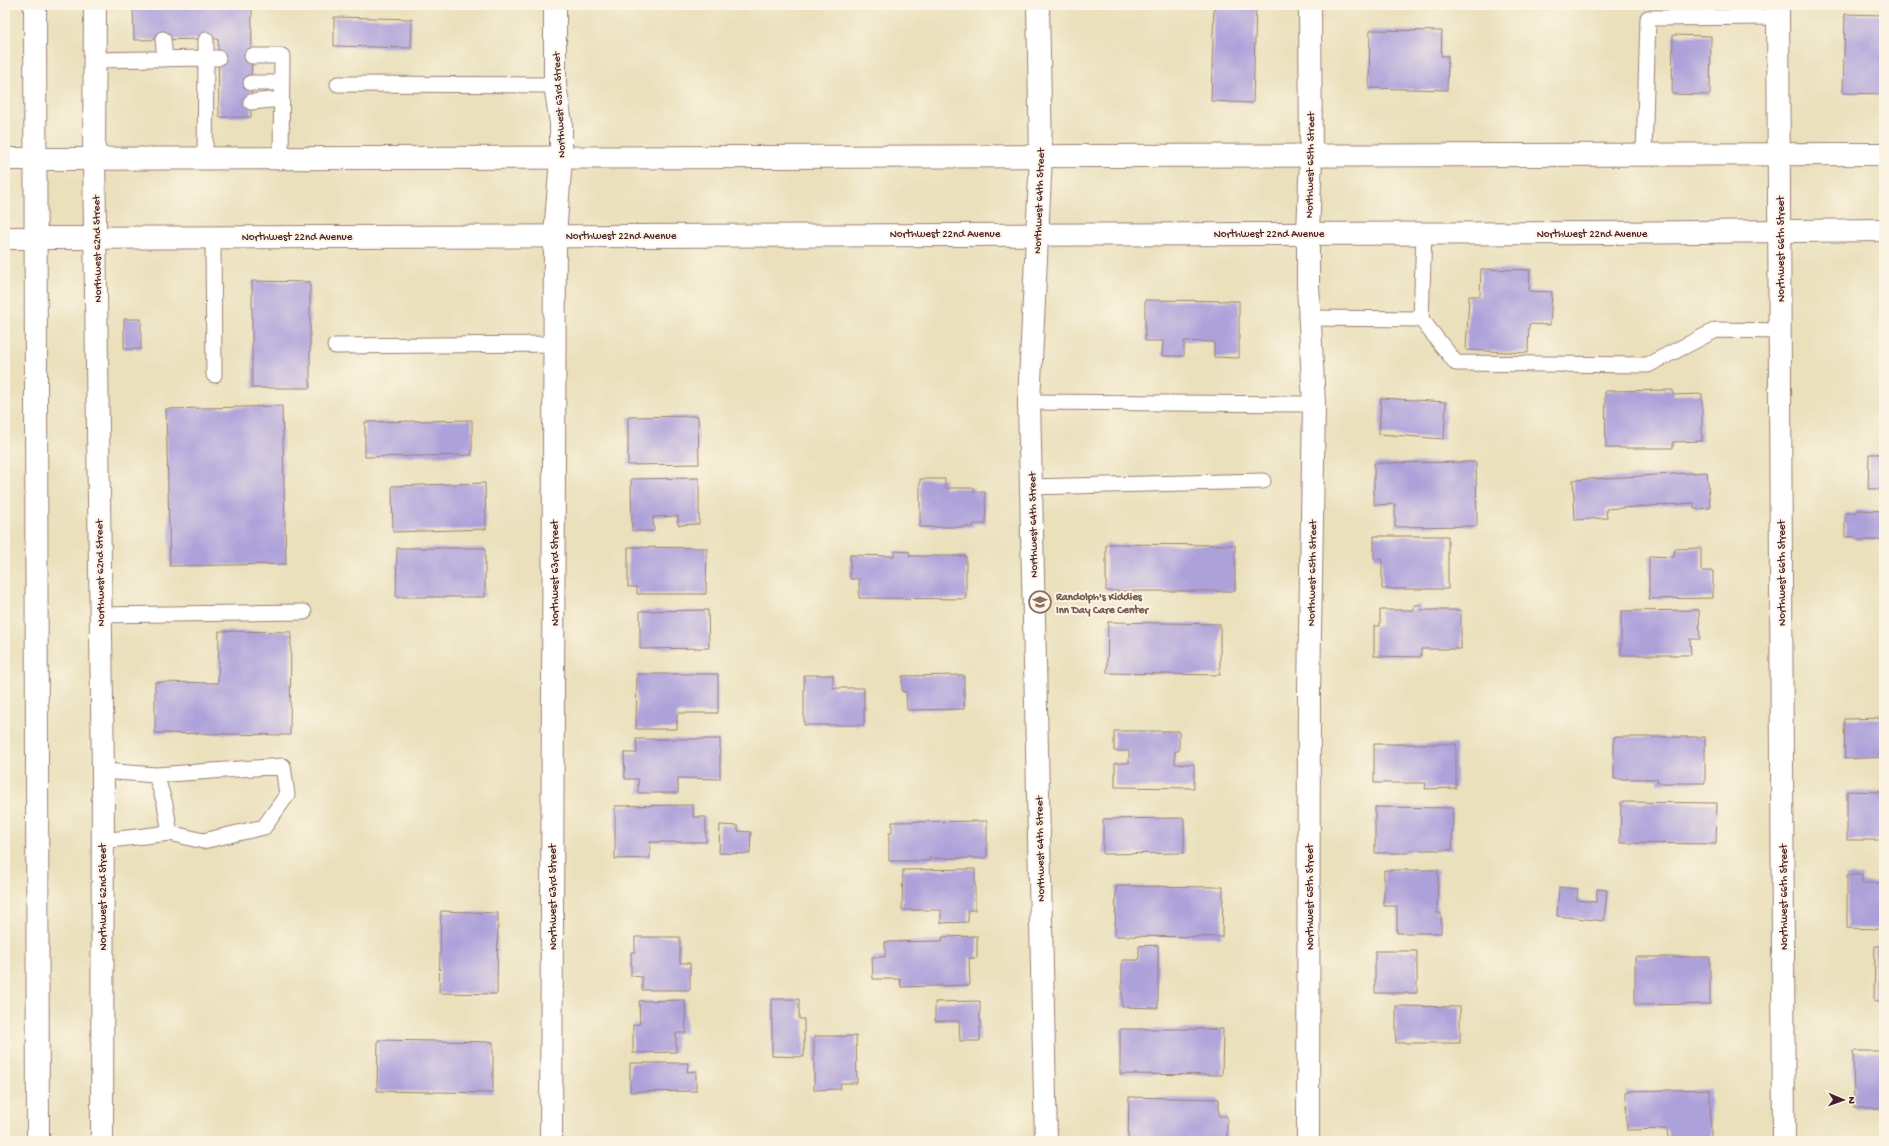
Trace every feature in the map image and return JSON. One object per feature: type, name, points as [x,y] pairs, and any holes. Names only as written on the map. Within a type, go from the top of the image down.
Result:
[{"type":"main road","points":[[35,5],[38,1141]]},
{"type":"main road","name":"Northwest 62nd Street","points":[[95,5],[96,60],[94,158],[99,615],[103,772],[102,1141]]},
{"type":"main road","name":"Northwest 63rd Street","points":[[551,1141],[555,235],[561,158],[561,123],[555,85],[555,5]]},
{"type":"main road","name":"Northwest 64th Street","points":[[1038,5],[1041,156],[1036,233],[1029,402],[1046,1141]]},
{"type":"main road","name":"Northwest 65th Street","points":[[1308,1141],[1310,691],[1314,404],[1308,318],[1308,233],[1311,156],[1310,5]]},
{"type":"main road","name":"Northwest 66th Street","points":[[1778,11],[1784,1141]]},
{"type":"main road","points":[[5,159],[94,158],[281,160],[1884,154]]},
{"type":"main road","name":"Northwest 22nd Avenue","points":[[5,238],[96,236],[1424,233],[1884,230]]},
{"type":"lane","points":[[1644,155],[1648,18],[1778,11]]},
{"type":"lane","points":[[163,40],[165,59]]},
{"type":"lane","points":[[205,159],[212,100],[212,58],[206,40]]},
{"type":"lane","points":[[252,56],[282,56],[281,160]]},
{"type":"lane","points":[[96,60],[212,58]]},
{"type":"lane","points":[[251,84],[281,83]]},
{"type":"lane","points":[[338,84],[555,85]]},
{"type":"lane","points":[[251,102],[281,99]]},
{"type":"lane","points":[[1424,233],[1421,319],[1456,363],[1648,365],[1716,330],[1780,331]]},
{"type":"lane","points":[[213,236],[214,375]]},
{"type":"lane","points":[[1308,318],[1421,319]]},
{"type":"lane","points":[[335,346],[555,344]]},
{"type":"lane","points":[[1029,402],[1314,404]]},
{"type":"lane","points":[[1031,487],[1263,481]]},
{"type":"lane","points":[[99,615],[304,612]]},
{"type":"lane","points":[[102,841],[170,833],[203,841],[264,827],[287,794],[283,766],[156,775],[103,772]]},
{"type":"lane","points":[[156,775],[165,804],[170,833]]},
{"type":"building","points":[[133,5],[252,5],[251,117],[219,117],[218,39],[134,40]]},
{"type":"building","points":[[1214,5],[1256,5],[1253,103],[1211,101]]},
{"type":"building","points":[[1845,14],[1884,15],[1884,94],[1843,93]]},
{"type":"building","points":[[334,17],[412,19],[411,48],[334,46]]},
{"type":"building","points":[[1370,30],[1442,31],[1441,56],[1448,56],[1447,90],[1369,88]]},
{"type":"building","points":[[1673,35],[1711,36],[1710,95],[1672,94]]},
{"type":"building","points":[[1481,269],[1530,270],[1529,291],[1552,292],[1550,325],[1529,324],[1528,353],[1466,350],[1469,296],[1480,296]]},
{"type":"building","points":[[252,281],[310,282],[310,388],[252,388]]},
{"type":"building","points":[[1145,300],[1239,301],[1239,358],[1214,357],[1214,342],[1184,341],[1184,356],[1162,356],[1163,341],[1145,341]]},
{"type":"building","points":[[124,319],[141,319],[141,349],[124,349]]},
{"type":"building","points":[[1673,390],[1673,395],[1702,394],[1702,441],[1673,442],[1673,448],[1606,448],[1605,391]]},
{"type":"building","points":[[1381,398],[1446,402],[1444,439],[1379,434]]},
{"type":"building","points":[[282,406],[286,564],[170,566],[166,409]]},
{"type":"building","points":[[698,416],[699,464],[628,465],[628,417]]},
{"type":"building","points":[[472,420],[472,455],[365,457],[365,422]]},
{"type":"building","points":[[1869,454],[1884,454],[1884,489],[1868,489]]},
{"type":"building","points":[[1476,462],[1477,526],[1395,527],[1395,504],[1374,505],[1374,463]]},
{"type":"building","points":[[1707,472],[1710,508],[1694,509],[1694,503],[1606,509],[1607,518],[1575,520],[1573,480]]},
{"type":"building","points":[[699,478],[699,524],[678,525],[678,516],[653,517],[654,531],[632,531],[631,479]]},
{"type":"building","points":[[920,479],[945,479],[945,488],[974,488],[974,492],[985,492],[986,524],[974,524],[973,527],[920,527]]},
{"type":"building","points":[[485,483],[486,529],[393,532],[392,486]]},
{"type":"building","points":[[1856,510],[1884,511],[1884,540],[1856,540],[1856,537],[1845,537],[1845,513],[1856,513]]},
{"type":"building","points":[[1374,536],[1448,536],[1448,589],[1382,589],[1382,559],[1374,559]]},
{"type":"building","points":[[1106,544],[1235,545],[1235,591],[1106,591]]},
{"type":"building","points":[[628,547],[707,548],[706,594],[637,594],[637,587],[628,587]]},
{"type":"building","points":[[397,548],[485,548],[485,597],[396,597]]},
{"type":"building","points":[[1701,548],[1701,571],[1713,571],[1713,598],[1649,599],[1649,556],[1674,557],[1675,549]]},
{"type":"building","points":[[894,551],[910,552],[909,556],[966,556],[966,599],[859,598],[859,579],[850,579],[850,555],[894,556]]},
{"type":"building","points":[[1414,605],[1420,605],[1421,610],[1461,610],[1461,649],[1421,649],[1421,657],[1374,656],[1374,626],[1380,626],[1380,610],[1414,610]]},
{"type":"building","points":[[708,610],[709,648],[640,649],[640,611]]},
{"type":"building","points":[[1699,610],[1700,639],[1690,639],[1691,655],[1621,655],[1621,611]]},
{"type":"building","points":[[1108,622],[1220,624],[1220,675],[1107,673]]},
{"type":"building","points":[[219,631],[291,632],[290,735],[155,733],[155,682],[218,683]]},
{"type":"building","points":[[637,674],[718,674],[718,713],[677,713],[677,729],[636,729]]},
{"type":"building","points":[[804,675],[833,675],[833,688],[864,688],[864,725],[804,725]]},
{"type":"building","points":[[964,675],[964,709],[907,710],[906,692],[902,691],[902,676]]},
{"type":"building","points":[[1884,718],[1884,757],[1845,759],[1844,719]]},
{"type":"building","points":[[1114,731],[1179,731],[1179,751],[1175,751],[1175,764],[1194,764],[1194,788],[1115,787],[1115,763],[1129,763],[1129,751],[1114,751]]},
{"type":"building","points":[[1614,737],[1705,737],[1705,783],[1657,783],[1657,779],[1614,779]]},
{"type":"building","points":[[636,739],[720,739],[720,779],[678,778],[678,793],[638,793],[638,779],[625,779],[624,753],[637,753]]},
{"type":"building","points":[[1374,744],[1456,744],[1456,788],[1425,789],[1426,783],[1374,783]]},
{"type":"building","points":[[1847,791],[1884,792],[1884,840],[1847,840]]},
{"type":"building","points":[[1621,802],[1717,803],[1716,844],[1620,843]]},
{"type":"building","points":[[693,805],[693,817],[706,817],[706,842],[650,842],[650,858],[615,859],[615,806]]},
{"type":"building","points":[[1375,807],[1453,808],[1452,850],[1410,850],[1409,853],[1375,853]]},
{"type":"building","points":[[1184,818],[1184,853],[1103,854],[1103,819]]},
{"type":"building","points":[[987,821],[987,858],[929,858],[929,861],[889,861],[889,833],[892,833],[892,822]]},
{"type":"building","points":[[720,825],[738,826],[738,831],[751,832],[750,854],[719,853]]},
{"type":"building","points":[[975,869],[975,910],[968,910],[968,922],[941,923],[941,910],[902,910],[903,870]]},
{"type":"building","points":[[1384,870],[1438,870],[1437,913],[1441,913],[1441,933],[1397,933],[1397,906],[1384,906]]},
{"type":"building","points":[[1847,875],[1862,875],[1862,883],[1884,883],[1884,915],[1880,915],[1881,929],[1847,928]]},
{"type":"building","points":[[1116,886],[1223,887],[1222,937],[1115,936]]},
{"type":"building","points":[[1559,887],[1578,889],[1577,900],[1596,902],[1597,889],[1607,890],[1604,921],[1557,916]]},
{"type":"building","points":[[441,911],[498,913],[497,994],[439,993]]},
{"type":"building","points":[[977,936],[977,958],[969,958],[970,985],[901,987],[900,979],[873,979],[872,957],[885,957],[885,942],[943,941],[942,937]]},
{"type":"building","points":[[635,937],[680,937],[680,963],[690,963],[690,990],[642,990],[642,977],[631,976],[631,952],[635,952]]},
{"type":"building","points":[[1158,945],[1158,1008],[1122,1007],[1122,960],[1139,960],[1139,946]]},
{"type":"building","points":[[1875,946],[1884,946],[1884,1001],[1874,1001]]},
{"type":"building","points":[[1375,951],[1417,951],[1417,993],[1375,993]]},
{"type":"building","points":[[1635,957],[1710,957],[1710,1004],[1635,1005]]},
{"type":"building","points":[[772,999],[799,999],[799,1019],[804,1019],[804,1057],[772,1056]]},
{"type":"building","points":[[685,1000],[686,1033],[676,1033],[676,1052],[633,1053],[633,1025],[640,1024],[639,1001]]},
{"type":"building","points":[[980,1001],[980,1041],[960,1041],[959,1021],[935,1021],[935,1002]]},
{"type":"building","points":[[1396,1006],[1460,1007],[1460,1043],[1396,1043]]},
{"type":"building","points":[[1120,1029],[1223,1029],[1222,1075],[1120,1074]]},
{"type":"building","points":[[814,1036],[856,1036],[857,1083],[841,1083],[840,1089],[814,1090]]},
{"type":"building","points":[[378,1040],[493,1042],[493,1093],[377,1091]]},
{"type":"building","points":[[1853,1051],[1884,1051],[1884,1108],[1854,1108]]},
{"type":"building","points":[[630,1063],[688,1063],[687,1072],[696,1071],[696,1091],[630,1092]]},
{"type":"building","points":[[1710,1089],[1711,1138],[1668,1139],[1667,1129],[1627,1130],[1626,1091]]},
{"type":"building","points":[[1129,1097],[1219,1099],[1219,1116],[1227,1116],[1227,1141],[1128,1141]]},
{"type":"place","name":"Randolph's Kiddies Inn Day Care Center","points":[[1040,602]]}]
